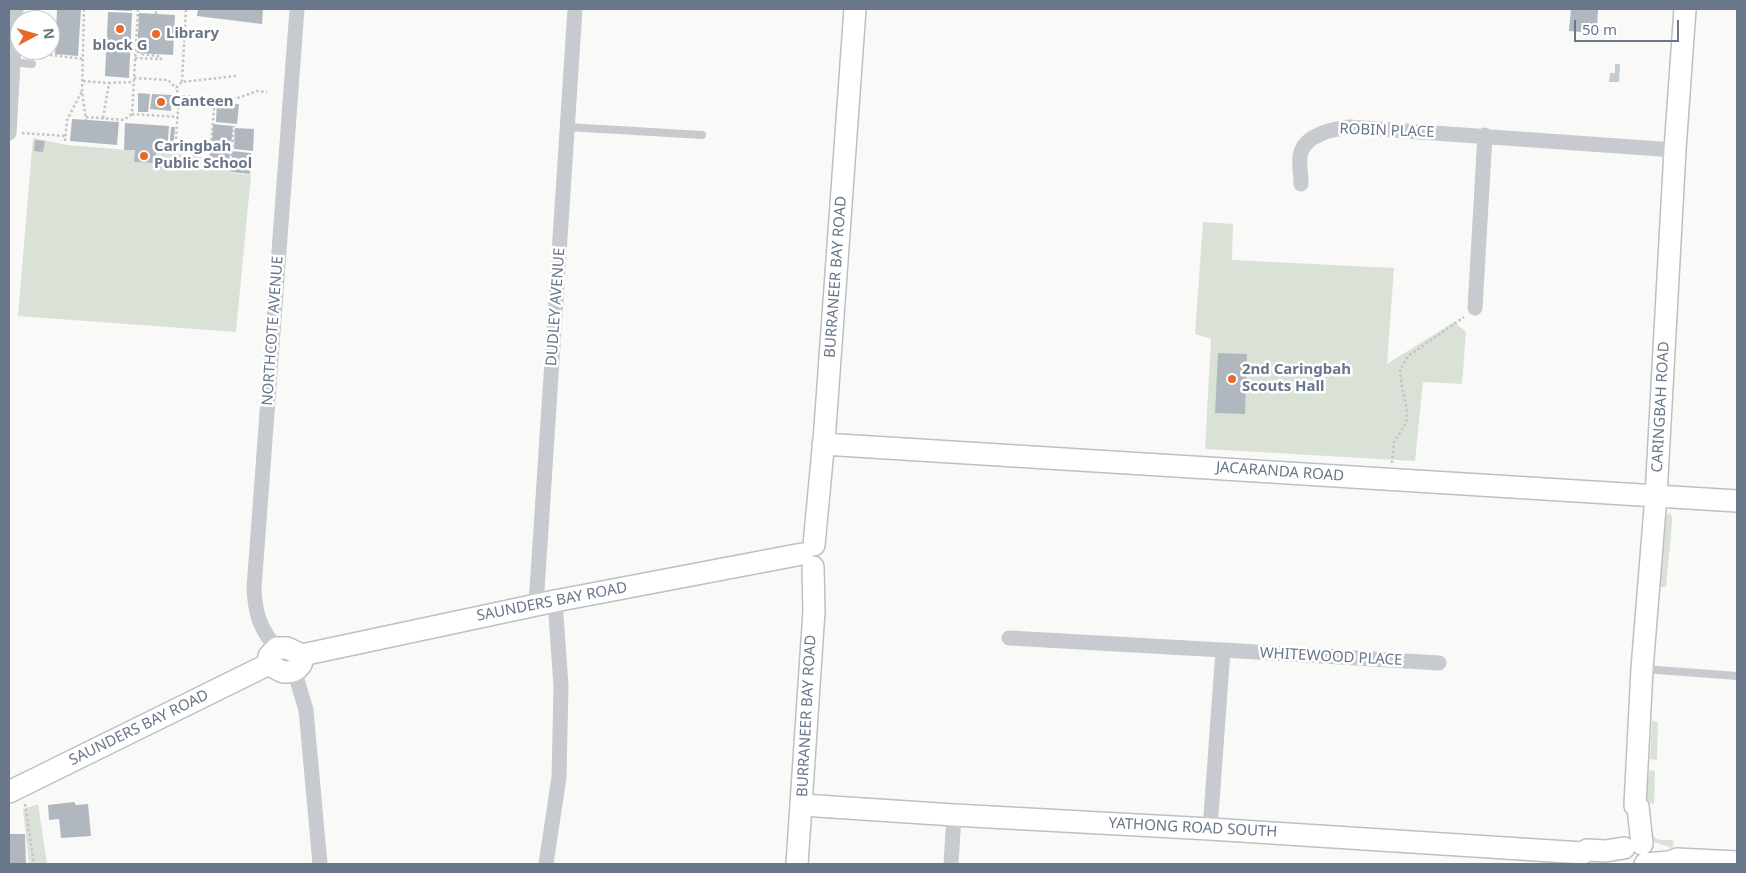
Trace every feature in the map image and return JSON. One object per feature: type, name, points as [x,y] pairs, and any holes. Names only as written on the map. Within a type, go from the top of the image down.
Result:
[{"type":"street","points":[[16,9],[13,62],[16,133]]},
{"type":"street","name":"NORTHCOTE AVENUE","points":[[273,656],[255,604],[254,588],[297,9]]},
{"type":"street","name":"DUDLEY AVENUE","points":[[546,864],[559,778],[561,686],[545,603],[575,9]]},
{"type":"street","name":"BURRANEER BAY ROAD","points":[[797,864],[814,611],[810,555],[824,444],[855,9]]},
{"type":"street","name":"CARINGBAH ROAD","points":[[1635,855],[1631,808],[1635,806],[1642,669],[1656,496],[1675,150],[1685,9]]},
{"type":"street","name":"ROBIN PLACE","points":[[1301,184],[1300,154],[1305,145],[1313,138],[1331,129],[1350,127],[1675,150]]},
{"type":"street","points":[[1475,308],[1485,136]]},
{"type":"street","name":"JACARANDA ROAD","points":[[824,444],[1737,501]]},
{"type":"street","name":"SAUNDERS BAY ROAD","points":[[298,663],[545,603],[810,555]]},
{"type":"street","name":"WHITEWOOD PLACE","points":[[1009,638],[1439,663]]},
{"type":"street","points":[[273,656],[287,648],[298,663],[306,710],[320,864]]},
{"type":"street","points":[[1210,828],[1223,650]]},
{"type":"street","name":"SAUNDERS BAY ROAD","points":[[14,790],[273,656]]},
{"type":"street","name":"YATHONG ROAD SOUTH","points":[[802,805],[1210,828],[1584,853],[1587,850],[1635,855],[1667,852],[1677,858],[1737,862]]},
{"type":"street","points":[[951,864],[954,815]]},
{"type":"lane","points":[[13,62],[32,64]]},
{"type":"lane","points":[[568,127],[702,135]]},
{"type":"lane","points":[[1642,669],[1737,676]]},
{"type":"path","points":[[84,9],[82,90],[86,118],[124,120],[132,114],[178,118]]},
{"type":"path","points":[[132,114],[138,9]]},
{"type":"path","points":[[156,9],[156,14]]},
{"type":"path","points":[[182,82],[186,9]]},
{"type":"path","points":[[134,58],[161,59],[160,56],[140,53]]},
{"type":"path","points":[[60,56],[83,59]]},
{"type":"path","points":[[176,88],[182,82],[236,76]]},
{"type":"path","points":[[134,78],[168,80],[176,88],[179,96],[176,139]]},
{"type":"path","points":[[83,81],[134,82]]},
{"type":"path","points":[[103,118],[109,83]]},
{"type":"path","points":[[65,141],[67,120],[82,90]]},
{"type":"path","points":[[179,96],[235,99],[257,91],[267,92]]},
{"type":"path","points":[[215,98],[211,145],[232,147]]},
{"type":"path","points":[[230,168],[234,126]]},
{"type":"path","points":[[16,133],[66,136]]},
{"type":"path","points":[[1390,479],[1394,442],[1407,419],[1400,370],[1408,356],[1461,320],[1475,308]]},
{"type":"path","points":[[14,790],[26,809],[34,864]]},
{"type":"shaded area","points":[[1615,64],[1620,64],[1619,82],[1609,82],[1610,73],[1615,73]]},
{"type":"shaded area","points":[[33,138],[67,145],[201,156],[201,170],[231,170],[231,173],[251,175],[236,332],[18,316]]},
{"type":"shaded area","points":[[1203,222],[1233,224],[1232,260],[1394,268],[1387,364],[1454,322],[1466,332],[1462,384],[1423,382],[1415,461],[1205,449],[1211,339],[1195,334]]},
{"type":"shaded area","points":[[1669,512],[1672,517],[1672,523],[1666,587],[1660,587],[1665,519]]},
{"type":"shaded area","points":[[1652,721],[1658,722],[1657,760],[1650,759]]},
{"type":"shaded area","points":[[1650,770],[1655,771],[1654,804],[1646,803]]},
{"type":"shaded area","points":[[38,804],[47,864],[29,864],[23,809]]},
{"type":"shaded area","points":[[1652,824],[1654,837],[1659,840],[1672,840],[1674,842],[1672,848],[1652,841],[1648,825]]},
{"type":"building","points":[[81,9],[78,56],[60,54],[60,10],[57,10]]},
{"type":"building","points":[[112,9],[133,9],[132,11]]},
{"type":"building","points":[[198,9],[263,9],[262,24],[197,16]]},
{"type":"building","points":[[1571,9],[1598,9],[1597,30],[1581,29],[1581,32],[1569,31]]},
{"type":"building","points":[[108,12],[132,13],[129,78],[105,76]]},
{"type":"building","name":"Library","points":[[139,13],[175,15],[173,55],[137,53]]},
{"type":"building","points":[[138,93],[150,94],[148,112],[138,112]]},
{"type":"building","name":"Canteen","points":[[152,94],[172,95],[171,111],[150,109]]},
{"type":"building","points":[[217,103],[239,104],[237,124],[216,122]]},
{"type":"building","points":[[72,119],[119,122],[117,145],[70,141]]},
{"type":"building","points":[[125,123],[169,126],[167,153],[156,152],[155,163],[134,162],[135,150],[124,150]]},
{"type":"building","points":[[213,124],[233,126],[231,146],[212,144]]},
{"type":"building","points":[[171,127],[175,127],[173,152],[169,152]]},
{"type":"building","points":[[235,128],[254,129],[253,151],[234,149]]},
{"type":"building","points":[[35,140],[45,141],[43,152],[34,151]]},
{"type":"building","points":[[210,146],[230,148],[229,166],[209,165]]},
{"type":"building","points":[[232,151],[251,153],[250,174],[231,172]]},
{"type":"building","name":"2nd Caringbah Scouts Hall","points":[[1218,353],[1247,354],[1245,414],[1215,413]]},
{"type":"building","points":[[74,802],[76,805],[88,804],[91,836],[61,838],[59,819],[49,820],[48,805]]},
{"type":"building","points":[[9,834],[25,834],[26,864],[9,864]]},
{"type":"place","name":"block G","points":[[120,29]]},
{"type":"place","name":"Library","points":[[156,34]]},
{"type":"place","name":"Canteen","points":[[161,102]]},
{"type":"place","name":"Caringbah Public School","points":[[144,156]]},
{"type":"place","name":"2nd Caringbah Scouts Hall","points":[[1232,379]]}]
